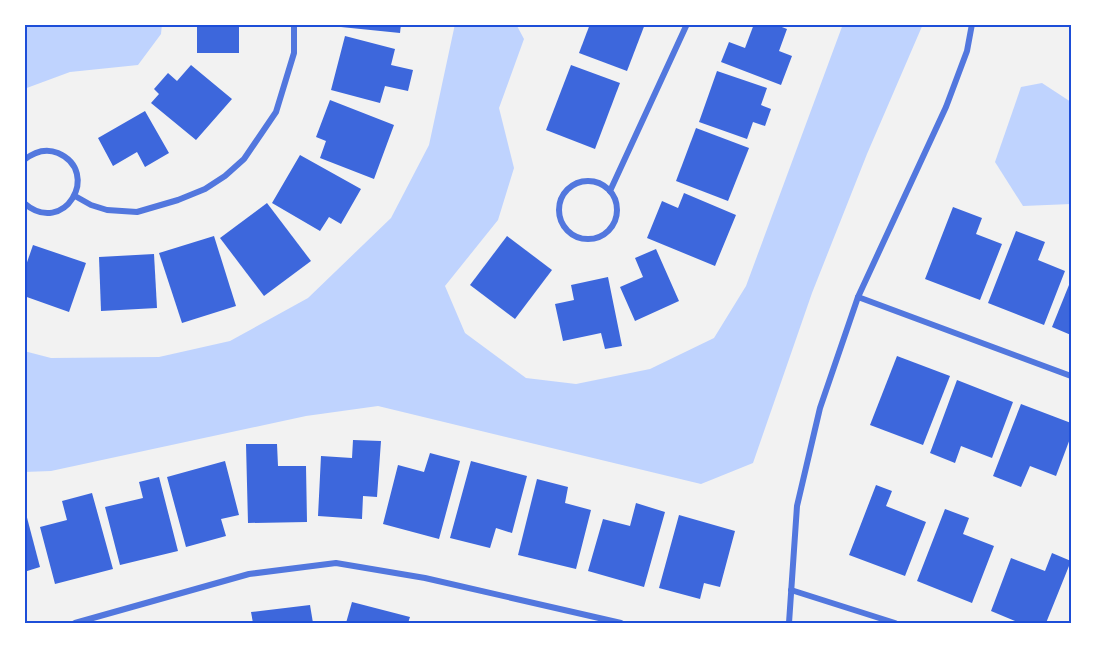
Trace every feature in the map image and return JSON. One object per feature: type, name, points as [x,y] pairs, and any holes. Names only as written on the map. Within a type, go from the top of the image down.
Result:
[{"type":"street","points":[[75,196],[91,205],[107,210],[137,212],[168,204],[205,189],[225,176],[244,159],[276,112],[294,53],[294,24]]},
{"type":"street","points":[[610,191],[687,24]]},
{"type":"street","points":[[789,623],[797,506],[820,408],[858,297],[946,106],[967,51],[972,24]]},
{"type":"street","points":[[24,160],[44,150],[56,152],[73,164],[78,185],[70,204],[62,210],[52,213],[33,210],[24,203]]},
{"type":"street","points":[[595,182],[610,191],[617,210],[610,229],[602,235],[582,238],[565,228],[559,212],[559,202],[569,187],[577,183],[595,182]]},
{"type":"street","points":[[858,297],[1071,376]]},
{"type":"street","points":[[75,623],[249,574],[336,563],[425,578],[621,623]]},
{"type":"street","points":[[791,590],[895,623]]},
{"type":"water","points":[[24,24],[162,24],[161,34],[138,65],[70,72],[24,89]]},
{"type":"water","points":[[455,24],[516,24],[524,39],[499,108],[514,168],[498,220],[445,286],[465,333],[526,378],[576,384],[650,369],[714,338],[746,286],[843,24],[923,24],[867,154],[812,293],[753,463],[701,484],[378,406],[306,416],[51,471],[24,472],[24,351],[51,358],[159,357],[230,341],[308,298],[391,218],[429,145]]},
{"type":"water","points":[[1042,83],[1071,102],[1071,204],[1023,206],[995,162],[1021,87]]},
{"type":"building","points":[[197,24],[239,24],[239,53],[197,53]]},
{"type":"building","points":[[342,24],[401,24],[400,33],[341,27]]},
{"type":"building","points":[[590,24],[645,24],[627,71],[579,53]]},
{"type":"building","points":[[754,24],[774,24],[787,29],[779,51],[792,56],[781,85],[721,62],[729,42],[745,48]]},
{"type":"building","points":[[345,36],[395,49],[391,65],[413,70],[408,91],[385,86],[380,103],[331,90]]},
{"type":"building","points":[[191,65],[232,99],[196,140],[151,103],[159,94],[154,89],[168,73],[177,81]]},
{"type":"building","points":[[571,65],[620,83],[595,149],[546,130]]},
{"type":"building","points":[[717,71],[767,88],[761,105],[771,109],[765,126],[753,122],[747,139],[699,122]]},
{"type":"building","points":[[330,100],[394,125],[374,179],[320,158],[326,141],[316,137]]},
{"type":"building","points":[[145,111],[169,153],[145,167],[137,152],[113,166],[98,138]]},
{"type":"building","points":[[696,128],[749,148],[728,201],[676,181]]},
{"type":"building","points":[[300,155],[361,189],[341,224],[329,217],[320,231],[272,203]]},
{"type":"building","points":[[684,193],[736,215],[715,266],[647,238],[662,201],[678,208]]},
{"type":"building","points":[[267,203],[311,261],[264,296],[220,238]]},
{"type":"building","points":[[953,207],[982,218],[976,234],[1002,244],[980,300],[925,279]]},
{"type":"building","points":[[1016,231],[1045,242],[1038,260],[1065,271],[1044,325],[988,303]]},
{"type":"building","points":[[214,236],[236,306],[182,323],[159,253]]},
{"type":"building","points":[[507,236],[552,270],[515,319],[470,285]]},
{"type":"building","points":[[33,245],[86,263],[69,312],[24,296],[24,271]]},
{"type":"building","points":[[656,249],[679,301],[635,321],[620,287],[643,277],[635,258]]},
{"type":"building","points":[[154,254],[157,308],[101,311],[99,257]]},
{"type":"building","points":[[608,277],[622,346],[605,349],[601,333],[563,341],[555,304],[574,300],[571,285]]},
{"type":"building","points":[[1071,280],[1071,335],[1052,327]]},
{"type":"building","points":[[897,356],[950,376],[923,445],[870,425]]},
{"type":"building","points":[[957,380],[1013,402],[992,458],[961,446],[955,463],[930,453]]},
{"type":"building","points":[[1021,404],[1071,423],[1071,436],[1056,476],[1030,466],[1021,487],[993,476]]},
{"type":"building","points":[[353,440],[381,441],[377,497],[363,496],[362,519],[318,516],[321,456],[352,458]]},
{"type":"building","points":[[246,444],[277,444],[278,466],[306,466],[307,522],[248,523]]},
{"type":"building","points":[[430,453],[460,461],[439,539],[383,524],[398,465],[424,472]]},
{"type":"building","points":[[225,461],[239,515],[221,519],[226,536],[186,547],[167,477]]},
{"type":"building","points":[[471,461],[527,476],[512,533],[496,528],[490,548],[450,538]]},
{"type":"building","points":[[159,477],[178,551],[120,565],[105,507],[143,498],[139,482]]},
{"type":"building","points":[[537,479],[568,487],[565,503],[591,510],[576,569],[518,555]]},
{"type":"building","points":[[876,485],[892,491],[886,506],[926,522],[905,576],[849,555]]},
{"type":"building","points":[[92,493],[113,569],[55,584],[40,527],[67,520],[62,501]]},
{"type":"building","points":[[636,503],[665,512],[644,587],[588,571],[603,519],[630,526]]},
{"type":"building","points":[[945,509],[969,518],[963,534],[994,546],[972,603],[917,581]]},
{"type":"building","points":[[24,511],[40,567],[24,572]]},
{"type":"building","points":[[679,515],[735,531],[720,587],[704,583],[700,599],[659,588]]},
{"type":"building","points":[[1052,553],[1071,561],[1046,623],[1020,623],[991,611],[1011,558],[1045,571]]},
{"type":"building","points":[[352,602],[410,617],[408,623],[346,623]]},
{"type":"building","points":[[310,605],[313,623],[253,623],[251,612]]}]
